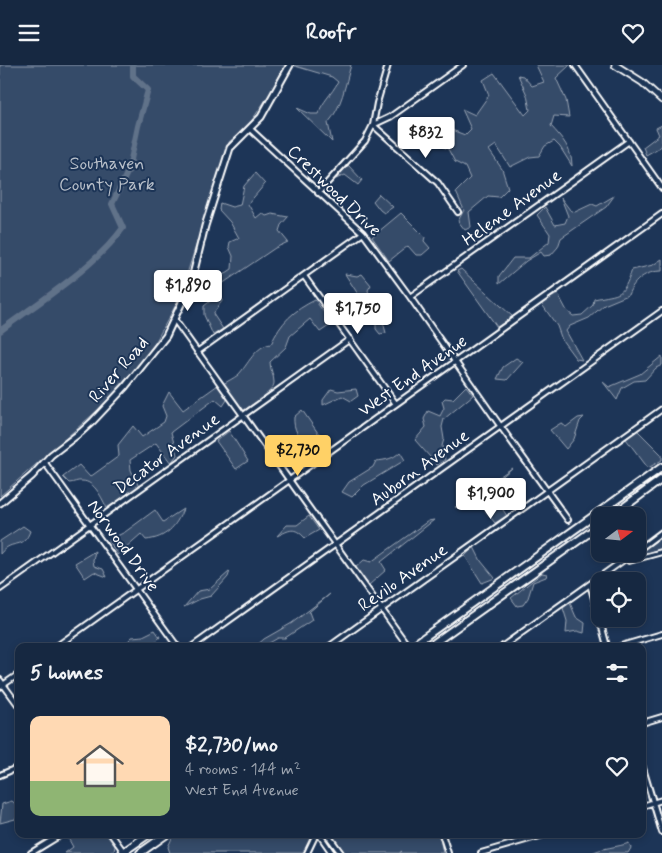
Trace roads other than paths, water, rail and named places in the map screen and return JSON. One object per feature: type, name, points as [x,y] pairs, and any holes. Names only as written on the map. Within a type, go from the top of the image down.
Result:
[{"type":"highway","points":[[416,643],[662,467]]},
{"type":"highway","points":[[624,507],[662,479]]},
{"type":"highway","points":[[434,643],[591,531]]},
{"type":"highway","points":[[123,853],[144,838]]},
{"type":"highway","points":[[140,853],[161,838]]},
{"type":"main road","points":[[615,65],[642,81],[662,100]]},
{"type":"street","name":"River Road","points":[[0,503],[45,463],[51,455],[81,432],[124,387],[166,336],[191,283],[206,225],[230,148],[265,112],[290,65]]},
{"type":"street","points":[[318,193],[365,141],[373,125],[388,65]]},
{"type":"street","points":[[373,125],[390,117],[463,65]]},
{"type":"street","points":[[574,65],[662,188]]},
{"type":"street","points":[[373,125],[438,183],[458,212]]},
{"type":"street","name":"Crestwood Drive","points":[[250,129],[363,233],[568,520]]},
{"type":"street","name":"Helene Avenue","points":[[410,297],[629,141]]},
{"type":"street","name":"West End Avenue","points":[[61,643],[662,214]]},
{"type":"street","points":[[197,352],[363,233]]},
{"type":"street","points":[[304,276],[396,404]]},
{"type":"street","name":"Auborn Avenue","points":[[198,643],[662,311]]},
{"type":"street","points":[[174,319],[406,643]]},
{"type":"street","name":"Decator Avenue","points":[[0,589],[350,339]]},
{"type":"street","name":"Revilo Avenue","points":[[334,643],[662,409]]},
{"type":"street","name":"Norwood Drive","points":[[45,463],[175,643]]},
{"type":"street","points":[[646,544],[662,532]]},
{"type":"street","points":[[646,556],[662,552]]},
{"type":"street","points":[[508,643],[618,563]]},
{"type":"street","points":[[590,584],[606,643]]},
{"type":"street","points":[[632,643],[662,635]]},
{"type":"street","points":[[2,686],[15,677]]},
{"type":"street","points":[[0,680],[2,686],[15,701]]},
{"type":"street","points":[[646,722],[662,717]]},
{"type":"street","points":[[0,775],[15,769]]},
{"type":"street","points":[[646,778],[662,832]]},
{"type":"street","points":[[646,805],[662,800]]},
{"type":"street","points":[[31,853],[55,838]]},
{"type":"street","points":[[113,838],[123,853]]},
{"type":"street","points":[[307,853],[315,838]]},
{"type":"street","points":[[320,838],[332,853]]},
{"type":"street","points":[[330,838],[341,853]]},
{"type":"street","points":[[443,838],[448,853]]},
{"type":"street","points":[[481,853],[533,838]]},
{"type":"waterway","points":[[0,331],[82,270],[111,243],[123,228],[112,204],[129,169],[148,90],[133,76],[133,65]]},
{"type":"park label","name":"Southaven County Park","points":[[107,174]]}]
